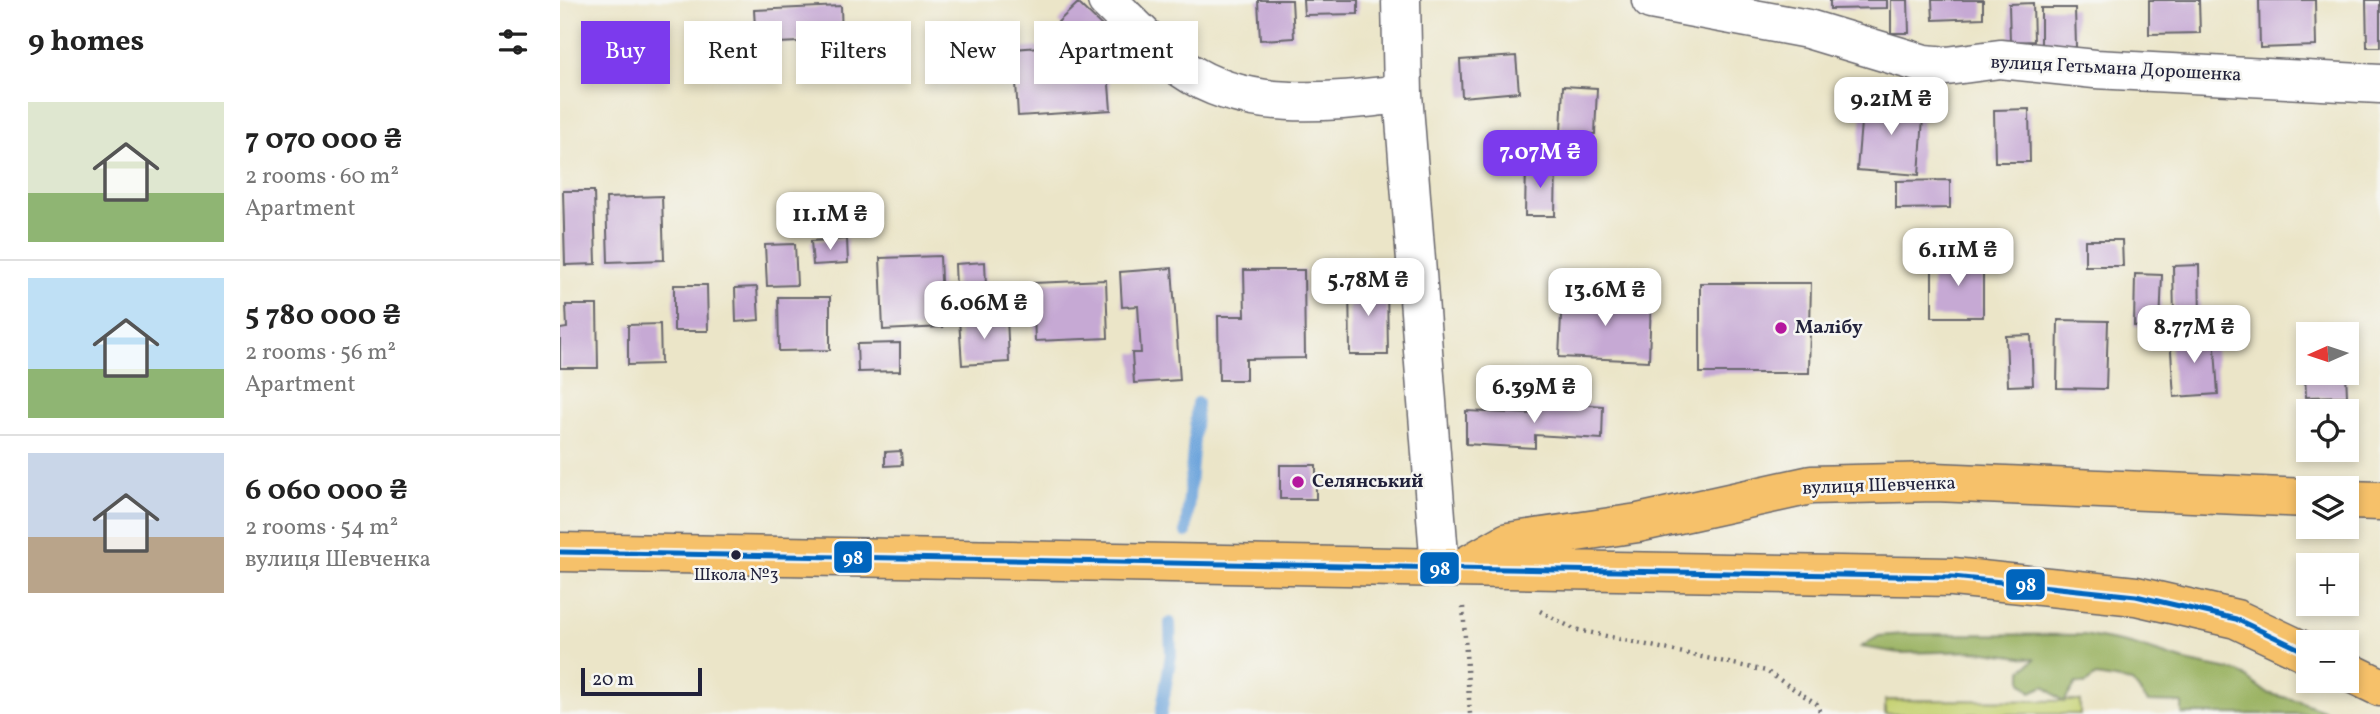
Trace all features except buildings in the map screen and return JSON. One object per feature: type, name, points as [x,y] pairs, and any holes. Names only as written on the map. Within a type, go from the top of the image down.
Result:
[{"type":"main road","name":"вулиця Шевченка","points":[[1450,568],[1508,542],[1638,523],[1811,485],[1935,482],[2296,497]]},
{"type":"main road","points":[[2359,500],[2380,501]]},
{"type":"main road","name":"вулиця Шевченка","points":[[560,552],[1953,577],[2136,596],[2236,619],[2296,647]]},
{"type":"main road","points":[[2359,677],[2380,687]]},
{"type":"street","points":[[1107,0],[1183,69],[1244,96],[1331,102],[1403,94]]},
{"type":"street","points":[[1419,0],[1401,0],[1403,94],[1450,568]]},
{"type":"street","name":"вулиця Гетьмана Дорошенка","points":[[1651,0],[1808,29],[1924,64],[1947,66],[2000,59],[2095,69],[2380,84]]},
{"type":"path","points":[[1450,568],[1471,714]]},
{"type":"path","points":[[1528,605],[1574,629],[1766,671],[1817,704],[1821,714]]},
{"type":"green space","points":[[2084,635],[2131,644],[2185,661],[2239,672],[2267,693],[2333,714],[2182,714],[2182,703],[2148,702],[2132,682],[2096,676],[2085,684],[2076,683],[2064,702],[2044,686],[2031,692],[2022,682],[2022,670],[2035,659],[1979,651],[1900,653],[1861,647],[1879,636]]},
{"type":"green space","points":[[1885,700],[2080,701],[2080,714],[1885,714]]},
{"type":"waterway","points":[[1186,532],[1197,403]]},
{"type":"waterway","points":[[1161,714],[1171,655],[1170,623]]},
{"type":"transit line","name":"98","points":[[560,552],[1953,577],[2136,596],[2236,619],[2296,647]]},
{"type":"place","name":"Малібу","points":[[1781,328]]},
{"type":"place","name":"Селянський","points":[[1298,482]]},
{"type":"place","name":"Школа №3","points":[[736,555]]}]
